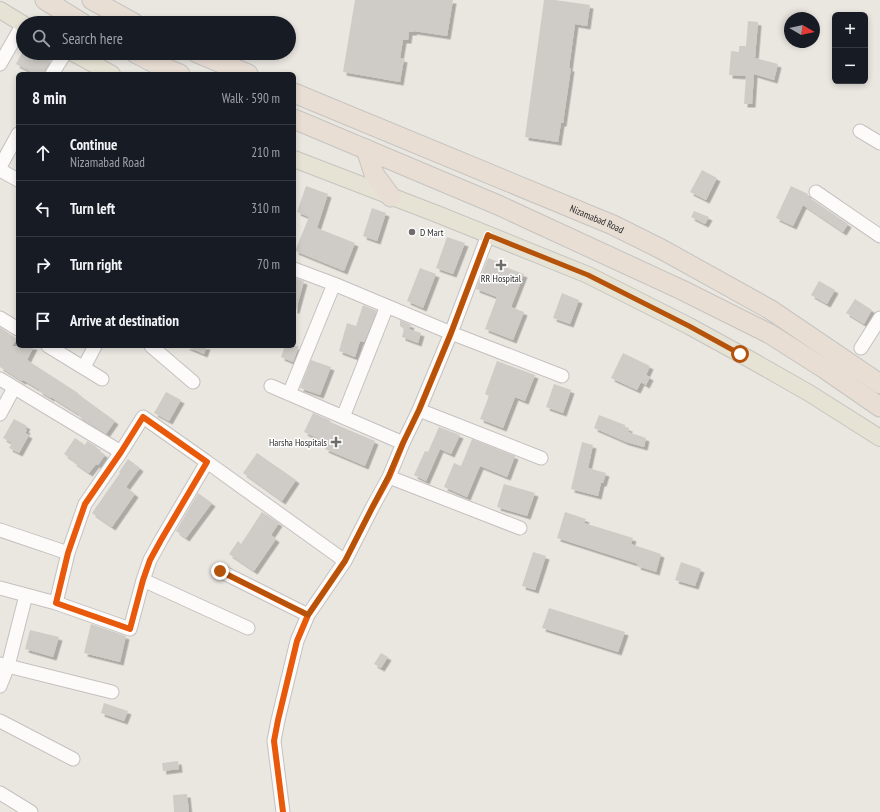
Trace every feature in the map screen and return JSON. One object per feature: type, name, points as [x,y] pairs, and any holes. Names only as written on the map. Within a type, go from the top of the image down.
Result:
[{"type":"highway","points":[[45,0],[71,16]]},
{"type":"highway","points":[[92,0],[121,16]]},
{"type":"highway","points":[[155,60],[176,72]]},
{"type":"highway","points":[[214,60],[243,72]]},
{"type":"highway","name":"Nizamabad Road","points":[[296,94],[620,228],[771,310],[880,384]]},
{"type":"highway","points":[[296,120],[505,208],[682,290],[763,330],[825,369],[880,407]]},
{"type":"highway","points":[[366,149],[374,174],[391,197]]},
{"type":"main road","points":[[0,10],[16,20]]},
{"type":"main road","points":[[86,60],[108,72]]},
{"type":"main road","points":[[296,161],[437,214],[588,275],[689,326],[809,393],[880,438]]},
{"type":"street","points":[[0,64],[16,36]]},
{"type":"street","points":[[53,72],[60,60]]},
{"type":"street","points":[[860,131],[880,143]]},
{"type":"street","points":[[0,167],[16,138]]},
{"type":"street","points":[[0,170],[16,179]]},
{"type":"street","points":[[816,192],[880,236]]},
{"type":"street","points":[[283,812],[274,741],[297,641],[308,615],[345,561],[388,477],[419,410],[451,333],[488,235]]},
{"type":"street","points":[[296,270],[451,333],[562,376]]},
{"type":"street","points":[[289,394],[334,284]]},
{"type":"street","points":[[343,417],[387,306]]},
{"type":"street","points":[[0,318],[16,327]]},
{"type":"street","points":[[861,348],[880,318]]},
{"type":"street","points":[[51,348],[102,379]]},
{"type":"street","points":[[84,367],[94,348]]},
{"type":"street","points":[[153,348],[193,382]]},
{"type":"street","points":[[0,380],[122,452]]},
{"type":"street","points":[[271,386],[403,443]]},
{"type":"street","points":[[0,414],[14,388]]},
{"type":"street","points":[[419,410],[541,458]]},
{"type":"street","points":[[56,603],[68,553],[85,504],[122,452],[144,417],[345,561]]},
{"type":"street","points":[[0,588],[56,603],[130,629],[150,560],[207,462]]},
{"type":"street","points":[[388,477],[520,528]]},
{"type":"street","points":[[0,530],[68,553]]},
{"type":"street","points":[[220,571],[308,615]]},
{"type":"street","points":[[143,580],[248,628]]},
{"type":"street","points":[[0,686],[4,665],[26,595]]},
{"type":"street","points":[[4,665],[112,692]]},
{"type":"street","points":[[0,722],[73,759]]},
{"type":"street","points":[[0,793],[32,812]]},
{"type":"building","points":[[355,0],[453,0],[447,36],[414,31],[409,32],[408,40],[403,40],[400,58],[404,59],[400,82],[343,72]]},
{"type":"building","points":[[544,0],[590,5],[587,26],[575,24],[569,68],[571,68],[563,123],[561,123],[558,142],[525,137]]},
{"type":"building","points":[[748,21],[758,22],[755,58],[778,64],[774,80],[754,74],[752,104],[744,104],[746,76],[729,75],[731,51],[739,52],[739,46],[746,46]]},
{"type":"building","points":[[18,60],[51,61],[44,72],[31,72],[16,64]]},
{"type":"building","points":[[702,170],[717,178],[706,200],[690,192]]},
{"type":"building","points":[[306,186],[328,194],[317,228],[355,243],[344,271],[296,251],[309,217],[297,212]]},
{"type":"building","points":[[791,186],[808,194],[807,196],[848,224],[843,232],[803,205],[793,226],[776,218]]},
{"type":"building","points":[[372,208],[386,213],[377,241],[363,236]]},
{"type":"building","points":[[694,211],[709,217],[705,224],[691,217]]},
{"type":"building","points":[[447,237],[465,243],[453,274],[436,268]]},
{"type":"building","points":[[488,258],[506,265],[505,267],[524,274],[511,307],[524,312],[513,340],[485,329],[497,297],[476,289]]},
{"type":"building","points":[[420,268],[436,274],[423,308],[407,301]]},
{"type":"building","points":[[296,279],[304,281],[296,310]]},
{"type":"building","points":[[819,281],[835,290],[827,304],[811,295]]},
{"type":"building","points":[[562,293],[579,300],[570,324],[553,318]]},
{"type":"building","points":[[855,299],[872,310],[864,324],[846,313]]},
{"type":"building","points":[[363,305],[377,311],[364,342],[360,341],[355,357],[339,351],[347,323],[356,326]]},
{"type":"building","points":[[400,320],[411,325],[409,329],[421,333],[418,343],[402,337],[404,329],[400,326]]},
{"type":"building","points":[[0,327],[16,338],[12,346],[16,346],[16,348],[33,348],[27,360],[78,393],[115,421],[106,434],[78,414],[0,367]]},
{"type":"building","points":[[296,346],[299,346],[293,362],[281,357],[284,348],[296,348]]},
{"type":"building","points":[[190,348],[206,348],[204,354]]},
{"type":"building","points":[[623,353],[650,366],[646,375],[650,377],[646,385],[641,382],[637,390],[611,378]]},
{"type":"building","points":[[311,360],[331,367],[320,395],[300,388]]},
{"type":"building","points":[[497,361],[535,375],[525,401],[515,397],[503,428],[480,419],[489,396],[485,394]]},
{"type":"building","points":[[554,384],[571,390],[563,413],[546,407]]},
{"type":"building","points":[[166,392],[181,400],[169,421],[154,413]]},
{"type":"building","points":[[313,413],[331,421],[330,422],[375,441],[365,466],[325,449],[328,443],[304,432]]},
{"type":"building","points":[[599,415],[625,425],[625,427],[629,428],[628,432],[646,438],[644,447],[626,442],[594,428]]},
{"type":"building","points":[[14,419],[27,426],[25,433],[29,435],[19,453],[9,448],[12,443],[3,438]]},
{"type":"building","points":[[439,427],[460,435],[451,454],[440,449],[426,481],[414,475],[425,451],[428,452]]},
{"type":"building","points":[[75,438],[85,445],[87,441],[97,447],[96,448],[105,455],[98,465],[96,464],[89,473],[64,454]]},
{"type":"building","points":[[472,439],[515,456],[507,477],[480,466],[467,497],[444,487],[454,463],[461,466]]},
{"type":"building","points":[[582,442],[593,445],[588,468],[606,473],[603,483],[601,483],[598,496],[571,489]]},
{"type":"building","points":[[257,453],[296,480],[282,501],[243,473]]},
{"type":"building","points":[[128,459],[140,468],[126,487],[135,494],[112,527],[92,513]]},
{"type":"building","points":[[504,484],[535,493],[527,516],[497,507]]},
{"type":"building","points":[[198,493],[212,503],[186,538],[176,531]]},
{"type":"building","points":[[262,512],[279,523],[271,535],[276,539],[254,571],[229,554],[238,541],[241,544]]},
{"type":"building","points":[[565,512],[586,519],[584,523],[633,538],[631,544],[661,554],[656,572],[637,566],[638,564],[557,538]]},
{"type":"building","points":[[533,552],[546,556],[535,590],[522,586]]},
{"type":"building","points":[[681,562],[701,569],[695,586],[675,580]]},
{"type":"building","points":[[549,608],[625,632],[618,652],[542,628]]},
{"type":"building","points":[[91,624],[126,636],[120,662],[84,653]]},
{"type":"building","points":[[30,630],[59,637],[53,657],[25,649]]},
{"type":"building","points":[[381,653],[388,657],[381,668],[374,664]]},
{"type":"building","points":[[104,703],[128,711],[124,721],[101,713]]},
{"type":"building","points":[[178,761],[179,769],[163,771],[162,763]]},
{"type":"building","points":[[187,794],[189,812],[174,812],[173,795]]},
{"type":"cycle path","points":[[220,571],[308,615],[345,561],[389,477],[451,333],[488,235]]},
{"type":"cycle path","points":[[143,417],[207,462],[150,560],[130,629],[56,603],[68,553],[85,504],[143,417]]},
{"type":"cycle path","points":[[283,812],[274,741],[297,641],[308,615]]},
{"type":"place","name":"D Mart","points":[[412,232]]},
{"type":"place","name":"RR Hospital","points":[[501,265]]},
{"type":"place","name":"Harsha Hospitals","points":[[336,442]]},
{"type":"route","points":[[220,571],[308,615],[345,561],[388,477],[419,410],[451,333],[488,235],[588,275],[689,326],[740,354]]}]
